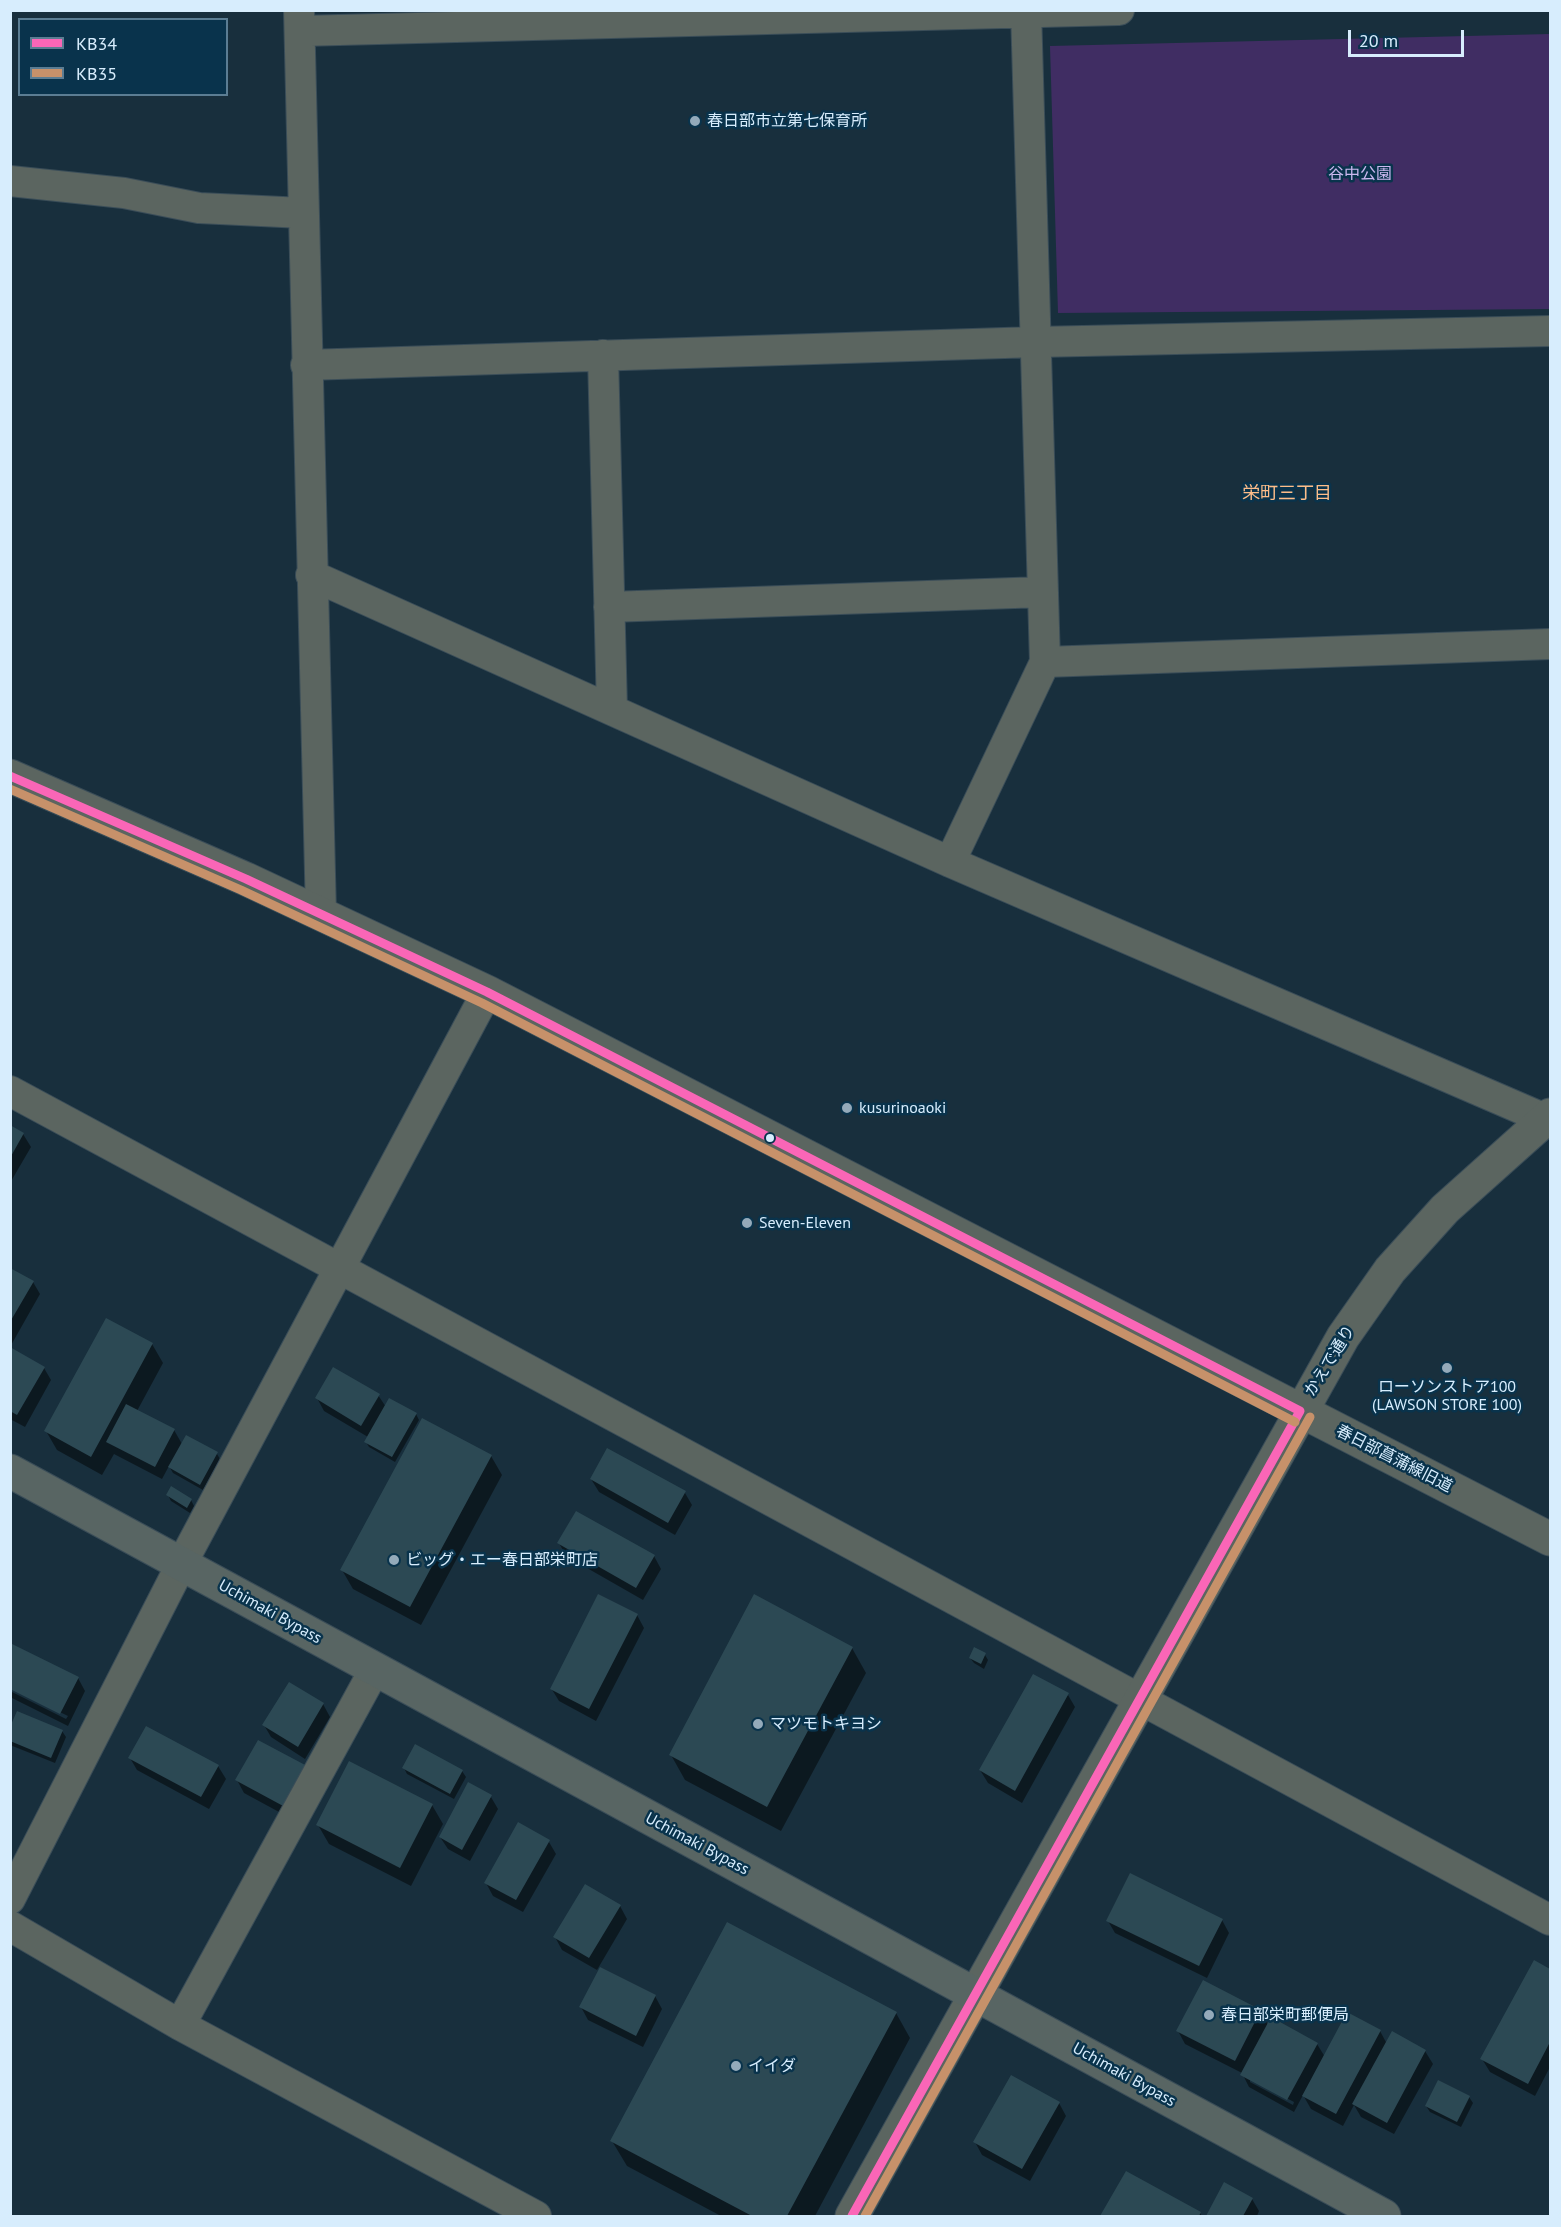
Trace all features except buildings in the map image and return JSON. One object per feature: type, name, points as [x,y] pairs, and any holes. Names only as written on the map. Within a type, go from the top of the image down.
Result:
[{"type":"main road","name":"Uchimaki Bypass","points":[[10,1471],[1384,2217]]},
{"type":"street","points":[[321,914],[299,21],[1119,10]]},
{"type":"street","points":[[950,862],[1045,662],[1026,12]]},
{"type":"street","points":[[10,181],[124,193],[199,208],[303,213]]},
{"type":"street","points":[[306,365],[1036,342],[1551,331]]},
{"type":"street","points":[[603,356],[612,710]]},
{"type":"street","points":[[311,575],[950,862],[1548,1117]]},
{"type":"street","points":[[609,607],[1043,592]]},
{"type":"street","points":[[1045,662],[1551,644]]},
{"type":"street","name":"春日部菖蒲線旧道","points":[[10,776],[321,914],[487,992],[1551,1539]]},
{"type":"street","points":[[10,1899],[182,1563],[487,992]]},
{"type":"street","points":[[10,1091],[341,1267],[1551,1920]]},
{"type":"street","name":"かえで通り","points":[[852,2217],[1343,1337],[1390,1270],[1445,1209],[1548,1117]]},
{"type":"street","points":[[180,2025],[375,1669]]},
{"type":"street","points":[[10,1926],[180,2025],[536,2217]]},
{"type":"green space","name":"谷中公園","points":[[1550,34],[1550,309],[1058,313],[1050,46]]},
{"type":"transit line","name":"KB34","points":[[10,776],[246,879],[487,992],[1300,1411]]},
{"type":"transit line","name":"KB35","points":[[10,789],[241,890],[482,1003],[1295,1422]]},
{"type":"transit line","name":"KB34","points":[[852,2216],[1300,1411]]},
{"type":"transit line","name":"KB35","points":[[865,2216],[1310,1417]]},
{"type":"place","name":"春日部市立第七保育所","points":[[695,121]]},
{"type":"place","name":"kusurinoaoki","points":[[847,1108]]},
{"type":"place","name":"Seven-Eleven","points":[[747,1223]]},
{"type":"place","name":"ローソンストア100 (LAWSON STORE 100)","points":[[1447,1368]]},
{"type":"place","name":"ビッグ・エー春日部栄町店","points":[[394,1560]]},
{"type":"place","name":"マツモトキヨシ","points":[[758,1724]]},
{"type":"place","name":"春日部栄町郵便局","points":[[1209,2015]]},
{"type":"place","name":"イイダ","points":[[736,2066]]},
{"type":"district","name":"栄町三丁目","points":[[1287,494]]}]
